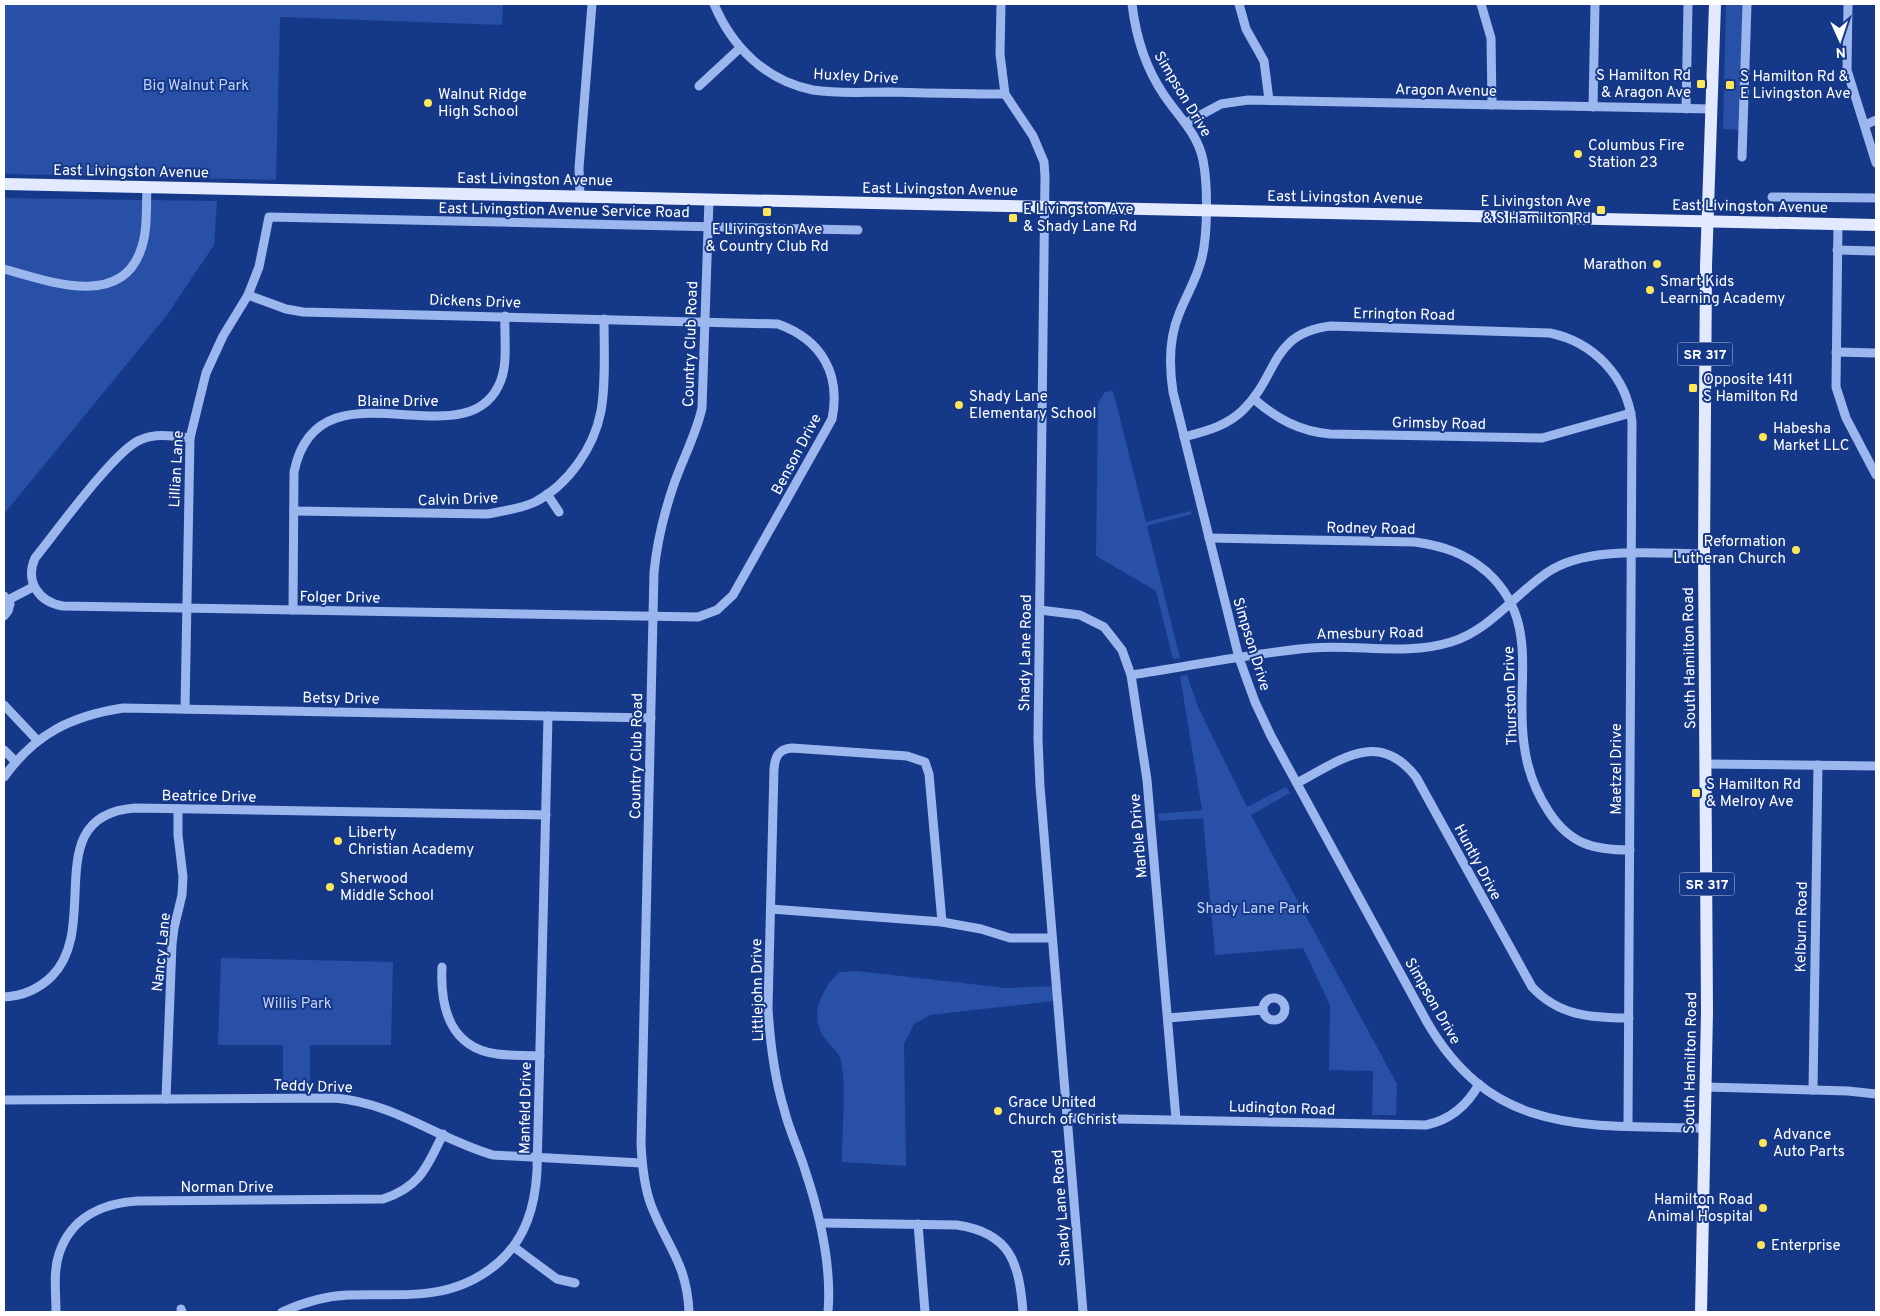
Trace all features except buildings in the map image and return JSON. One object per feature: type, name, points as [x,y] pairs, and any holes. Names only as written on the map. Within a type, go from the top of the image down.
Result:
[{"type":"main road","name":"South Hamilton Road","points":[[1700,1312],[1706,1087],[1704,554],[1707,221],[1715,4]]},
{"type":"main road","name":"East Livingston Avenue","points":[[4,184],[1876,224]]},
{"type":"street","points":[[580,196],[579,168],[592,4]]},
{"type":"street","name":"Huxley Drive","points":[[714,4],[722,22],[740,48],[766,72],[812,90],[1005,94]]},
{"type":"street","name":"Shady Lane Road","points":[[1001,4],[1000,54],[1005,94],[1039,148],[1045,176],[1040,786],[1083,1312]]},
{"type":"street","name":"Simpson Drive","points":[[1132,4],[1136,33],[1151,74],[1186,123],[1203,158],[1205,210],[1201,261],[1178,315],[1170,353],[1173,392],[1239,658],[1259,710],[1438,1042],[1453,1062],[1479,1084],[1516,1108],[1541,1117],[1574,1124],[1705,1128]]},
{"type":"street","points":[[1239,4],[1246,29],[1264,61],[1269,100]]},
{"type":"street","points":[[1481,4],[1487,18],[1492,47],[1492,105]]},
{"type":"street","points":[[1593,107],[1596,4]]},
{"type":"street","points":[[1686,108],[1688,4]]},
{"type":"street","points":[[1742,157],[1747,4]]},
{"type":"street","points":[[1848,4],[1847,70],[1852,92],[1865,125],[1876,163]]},
{"type":"street","points":[[699,86],[740,48]]},
{"type":"street","name":"Aragon Avenue","points":[[1186,123],[1221,104],[1248,100],[1712,109]]},
{"type":"street","points":[[1865,125],[1876,120]]},
{"type":"street","points":[[4,269],[62,284],[86,287],[100,286],[121,277],[133,265],[140,252],[147,187]]},
{"type":"street","points":[[1772,197],[1876,198]]},
{"type":"street","name":"Country Club Road","points":[[689,1312],[684,1273],[651,1205],[641,1163],[654,572],[660,535],[672,490],[698,427],[702,408],[709,200]]},
{"type":"street","name":"East Livingstion Avenue Service Road","points":[[269,217],[858,230]]},
{"type":"street","name":"Lillian Lane","points":[[185,709],[190,438],[206,373],[223,336],[248,295],[262,258],[269,217]]},
{"type":"street","points":[[1838,224],[1835,374],[1839,399],[1846,418],[1876,475]]},
{"type":"street","points":[[1838,250],[1876,251]]},
{"type":"street","name":"Dickens Drive","points":[[248,295],[272,305],[303,312],[705,322]]},
{"type":"street","name":"Blaine Drive","points":[[293,610],[294,472],[301,449],[313,432],[330,419],[362,413],[452,415],[468,412],[489,399],[498,386],[503,372],[505,316]]},
{"type":"street","name":"Calvin Drive","points":[[294,511],[487,514],[512,510],[534,502],[548,494],[560,484],[580,460],[596,430],[602,400],[604,319]]},
{"type":"street","name":"Benson Drive","points":[[654,616],[698,617],[708,615],[726,603],[737,588],[829,426],[835,403],[833,382],[826,363],[816,348],[800,333],[766,322],[705,322]]},
{"type":"street","name":"Errington Road","points":[[1184,437],[1216,428],[1229,421],[1254,399],[1282,350],[1304,332],[1317,327],[1331,326],[1533,331],[1566,336],[1595,352],[1618,380],[1631,413]]},
{"type":"street","points":[[1836,352],[1876,353]]},
{"type":"street","name":"Grimsby Road","points":[[1254,399],[1284,423],[1302,430],[1330,434],[1542,438],[1631,413]]},
{"type":"street","name":"Maetzel Drive","points":[[1628,1126],[1631,413]]},
{"type":"street","points":[[4,616],[10,608],[6,598],[33,587],[31,572],[35,558],[120,454],[134,442],[148,437],[170,436],[190,438]]},
{"type":"street","points":[[548,494],[560,512]]},
{"type":"street","name":"Rodney Road","points":[[1209,538],[1414,542],[1436,545],[1465,556],[1478,565],[1504,591],[1511,602]]},
{"type":"street","name":"Amesbury Road","points":[[1131,675],[1312,648],[1414,648],[1440,645],[1472,633],[1543,576],[1566,562],[1603,554],[1704,554]]},
{"type":"street","name":"Folger Drive","points":[[33,587],[45,600],[62,606],[654,616]]},
{"type":"street","name":"Thurston Drive","points":[[1511,602],[1522,641],[1524,743],[1531,777],[1537,792],[1553,819],[1574,838],[1587,846],[1603,850],[1630,850]]},
{"type":"street","name":"Marble Drive","points":[[1040,610],[1080,615],[1104,628],[1122,650],[1131,675],[1147,780],[1176,1119]]},
{"type":"street","points":[[4,705],[37,740]]},
{"type":"street","name":"Betsy Drive","points":[[4,777],[15,761],[37,740],[71,720],[123,708],[651,718]]},
{"type":"street","name":"Manfeld Drive","points":[[282,1312],[308,1302],[346,1295],[445,1292],[470,1283],[494,1267],[514,1247],[533,1207],[538,1158],[548,716]]},
{"type":"street","name":"Littlejohn Drive","points":[[828,1312],[826,1254],[821,1222],[784,1110],[770,1045],[768,1008],[774,769],[776,757],[780,751],[792,748],[907,756],[925,762],[929,774],[942,922]]},
{"type":"street","points":[[4,750],[15,761]]},
{"type":"street","name":"Huntly Drive","points":[[1297,783],[1356,752],[1385,753],[1408,766],[1416,777],[1532,987],[1541,997],[1568,1013],[1596,1018],[1629,1018]]},
{"type":"street","points":[[1706,764],[1876,766]]},
{"type":"street","name":"Kelburn Road","points":[[1813,1090],[1818,765]]},
{"type":"street","name":"Beatrice Drive","points":[[4,997],[19,995],[40,986],[56,972],[68,954],[74,930],[78,854],[82,840],[95,823],[113,811],[124,809],[178,809],[546,815]]},
{"type":"street","name":"Nancy Lane","points":[[166,1099],[174,928],[182,895],[183,876],[178,835],[178,809]]},
{"type":"street","points":[[770,909],[942,922],[981,929],[1010,938],[1052,938]]},
{"type":"street","points":[[442,967],[442,998],[447,1018],[467,1042],[496,1054],[540,1056]]},
{"type":"street","points":[[1168,1018],[1263,1010]]},
{"type":"street","name":"Ludington Road","points":[[1068,1118],[1426,1125],[1449,1117],[1464,1105],[1479,1084]]},
{"type":"street","points":[[1706,1087],[1860,1091],[1876,1094]]},
{"type":"street","name":"Teddy Drive","points":[[4,1100],[356,1100],[375,1104],[493,1154],[641,1163]]},
{"type":"street","name":"Norman Drive","points":[[56,1312],[57,1268],[62,1248],[78,1223],[90,1213],[102,1207],[138,1201],[383,1199],[403,1191],[422,1174],[443,1134]]},
{"type":"street","points":[[821,1222],[968,1226],[984,1232],[998,1240],[1007,1250],[1017,1268],[1023,1312]]},
{"type":"street","points":[[918,1224],[925,1312]]},
{"type":"street","points":[[514,1247],[557,1279],[575,1283]]},
{"type":"green space","name":"Big Walnut Park","points":[[4,4],[503,4],[502,25],[280,17],[276,180],[4,174]]},
{"type":"green space","points":[[1726,4],[1743,4],[1739,130],[1723,129]]},
{"type":"green space","points":[[4,198],[217,201],[214,245],[167,315],[4,514]]},
{"type":"green space","points":[[1113,391],[1146,522],[1191,511],[1192,514],[1147,526],[1180,658],[1173,659],[1156,591],[1096,556],[1098,403],[1105,392]]},
{"type":"green space","name":"Shady Lane Park","points":[[1187,675],[1198,707],[1247,807],[1286,787],[1290,793],[1251,815],[1397,1084],[1396,1115],[1372,1115],[1373,1071],[1329,1070],[1330,1005],[1303,948],[1215,955],[1203,818],[1159,821],[1158,814],[1202,810],[1180,676]]},
{"type":"green space","name":"Willis Park","points":[[221,958],[393,962],[391,1045],[310,1045],[310,1086],[283,1086],[283,1045],[218,1045]]},
{"type":"green space","points":[[857,971],[1006,988],[1053,986],[1054,1001],[930,1015],[914,1024],[904,1044],[906,1166],[842,1162],[844,1095],[842,1066],[837,1053],[819,1029],[817,1011],[823,994],[839,972]]},
{"type":"place","name":"S Hamilton Rd & Aragon Ave","points":[[1701,84]]},
{"type":"place","name":"S Hamilton Rd & E Livingston Ave","points":[[1730,85]]},
{"type":"place","name":"Walnut Ridge High School","points":[[428,103]]},
{"type":"place","name":"Columbus Fire Station 23","points":[[1578,154]]},
{"type":"place","name":"E Livingston Ave & S Hamilton Rd","points":[[1601,210]]},
{"type":"place","name":"E Livingston Ave & Country Club Rd","points":[[767,212]]},
{"type":"place","name":"E Livingston Ave & Shady Lane Rd","points":[[1013,218]]},
{"type":"place","name":"Marathon","points":[[1657,264]]},
{"type":"place","name":"Smart Kids Learning Academy","points":[[1650,290]]},
{"type":"place","name":"Opposite 1411 S Hamilton Rd","points":[[1693,388]]},
{"type":"place","name":"Shady Lane Elementary School","points":[[959,405]]},
{"type":"place","name":"Habesha Market LLC","points":[[1763,437]]},
{"type":"place","name":"Reformation Lutheran Church","points":[[1796,550]]},
{"type":"place","name":"S Hamilton Rd & Melroy Ave","points":[[1696,793]]},
{"type":"place","name":"Liberty Christian Academy","points":[[338,841]]},
{"type":"place","name":"Sherwood Middle School","points":[[330,887]]},
{"type":"place","name":"Grace United Church of Christ","points":[[998,1111]]},
{"type":"place","name":"Advance Auto Parts","points":[[1763,1143]]},
{"type":"place","name":"Hamilton Road Animal Hospital","points":[[1763,1208]]},
{"type":"place","name":"Enterprise","points":[[1761,1245]]}]
